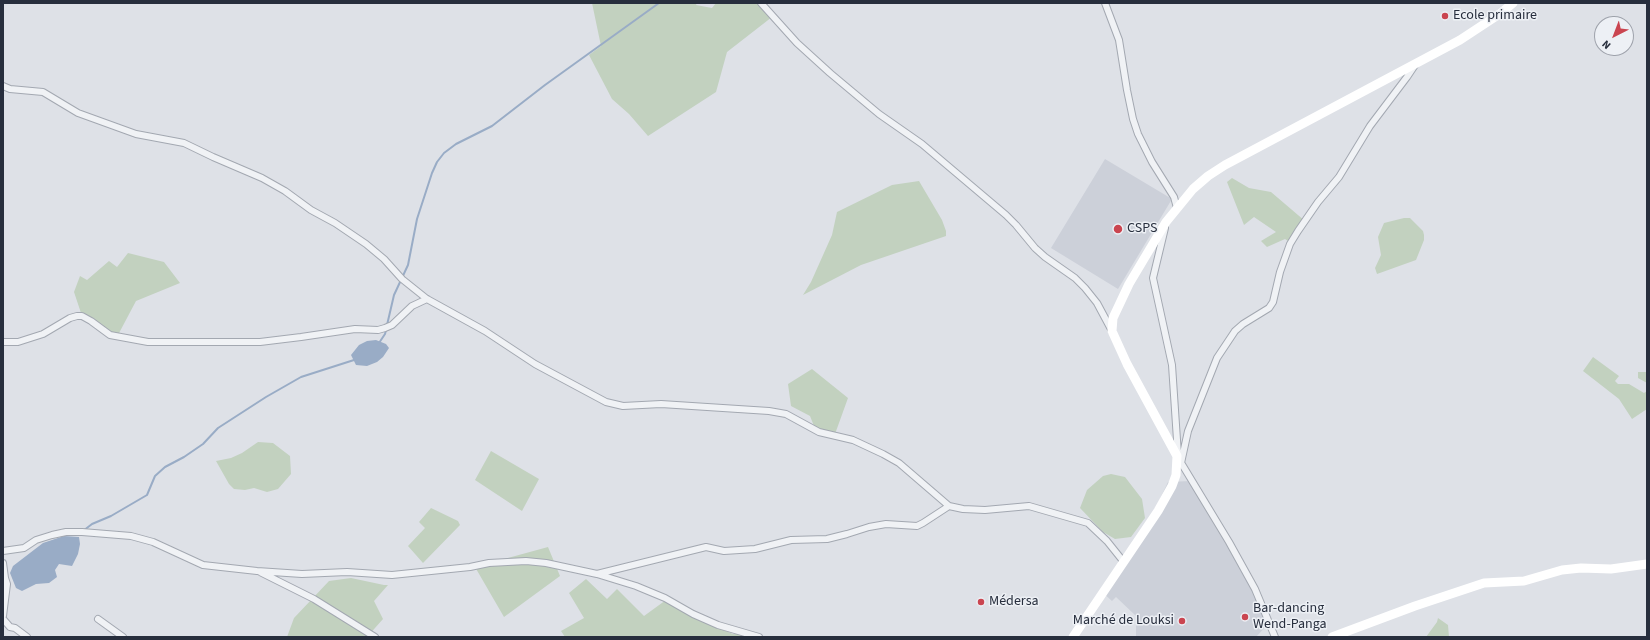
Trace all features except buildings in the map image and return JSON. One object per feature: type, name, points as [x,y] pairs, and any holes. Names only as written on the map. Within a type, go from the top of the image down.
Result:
[{"type":"street","points":[[761,3],[797,43],[830,73],[879,114],[922,144],[1006,215],[1035,248],[1045,257],[1075,278],[1085,288],[1097,303],[1127,364],[1179,460],[1229,542],[1254,589],[1275,637]]},
{"type":"street","points":[[1105,3],[1119,40],[1128,97],[1138,134],[1152,162],[1174,196],[1177,208]]},
{"type":"street","points":[[1112,331],[1113,318],[1129,284],[1166,222],[1200,183],[1225,165],[1460,40],[1501,13],[1513,3]]},
{"type":"street","points":[[1073,637],[1158,511],[1172,486],[1188,431],[1217,358],[1234,331],[1269,308],[1273,302],[1280,272],[1290,244],[1318,202],[1339,177],[1370,126],[1407,77],[1414,65]]},
{"type":"street","points":[[3,86],[10,89],[43,92],[78,113],[136,134],[184,143],[262,178],[285,191],[311,210],[335,223],[366,244],[384,259],[402,279],[427,299],[485,331],[535,364],[606,402],[623,406],[661,404],[769,411],[786,414],[819,432],[853,440],[899,463],[949,506],[963,509],[985,510],[1029,506],[1088,523],[1108,541],[1123,561]]},
{"type":"street","points":[[1166,222],[1153,278],[1172,365],[1179,460]]},
{"type":"street","points":[[3,342],[18,342],[43,334],[70,318],[82,316],[110,335],[148,342],[260,342],[355,329],[378,330],[392,325],[412,306],[427,299]]},
{"type":"street","points":[[597,574],[706,547],[724,551],[755,549],[791,540],[827,539],[869,526],[917,526],[923,524],[949,506]]},
{"type":"street","points":[[3,551],[24,548],[36,540],[52,535],[66,532],[82,532],[131,536],[153,542],[203,565],[257,571],[302,574],[347,572],[392,575],[470,567],[489,563],[526,561],[546,563],[597,574],[636,586],[665,598],[693,614],[718,625],[759,637]]},
{"type":"street","points":[[3,563],[4,579],[7,584],[3,616]]},
{"type":"street","points":[[1332,637],[1414,606],[1484,583],[1524,581],[1562,570],[1581,568],[1611,569],[1647,564]]},
{"type":"street","points":[[257,571],[314,599],[375,637]]},
{"type":"street","points":[[3,619],[10,626],[27,637]]},
{"type":"street","points":[[98,619],[123,637]]},
{"type":"shaded area","points":[[1105,159],[1172,199],[1118,289],[1051,248]]},
{"type":"shaded area","points":[[1191,481],[1255,589],[1269,623],[1256,637],[1136,637],[1136,616],[1116,597],[1112,601],[1102,592],[1156,507],[1168,482]]},
{"type":"green space","points":[[592,3],[697,3],[696,5],[712,8],[716,3],[759,3],[772,17],[727,52],[716,92],[648,136],[629,114],[612,99],[589,55],[601,46]]},
{"type":"green space","points":[[1232,178],[1249,188],[1271,192],[1305,221],[1291,243],[1285,239],[1267,247],[1261,241],[1276,232],[1254,217],[1244,225],[1227,182]]},
{"type":"green space","points":[[919,181],[942,220],[946,231],[946,236],[861,265],[803,295],[811,282],[832,235],[837,212],[892,185]]},
{"type":"green space","points":[[1410,218],[1423,231],[1424,240],[1416,260],[1377,274],[1375,268],[1381,255],[1378,237],[1384,223]]},
{"type":"green space","points":[[128,253],[164,262],[180,283],[136,301],[118,335],[108,332],[82,316],[74,292],[80,276],[87,280],[109,261],[117,267]]},
{"type":"green space","points":[[1593,357],[1619,376],[1615,381],[1618,384],[1629,384],[1644,393],[1647,391],[1647,409],[1632,419],[1619,399],[1583,371]]},
{"type":"green space","points":[[812,369],[848,398],[835,434],[821,430],[814,426],[810,416],[791,406],[788,384]]},
{"type":"green space","points":[[1638,372],[1647,372],[1647,383],[1638,378]]},
{"type":"green space","points":[[258,442],[273,443],[290,456],[291,474],[278,489],[267,492],[254,488],[245,490],[234,489],[229,484],[216,461],[231,458],[242,453]]},
{"type":"green space","points":[[491,451],[539,479],[522,511],[475,480]]},
{"type":"green space","points":[[1111,474],[1125,477],[1142,499],[1145,518],[1131,537],[1115,539],[1103,532],[1080,508],[1087,490],[1103,476]]},
{"type":"green space","points":[[431,508],[458,521],[460,525],[423,563],[408,546],[425,528],[419,522]]},
{"type":"green space","points":[[548,547],[560,576],[504,617],[475,567]]},
{"type":"green space","points":[[351,578],[388,585],[374,601],[383,619],[367,637],[287,637],[294,618],[329,581]]},
{"type":"green space","points":[[586,579],[607,599],[617,589],[644,616],[666,600],[721,629],[733,634],[745,634],[746,637],[565,637],[561,631],[584,618],[569,593]]},
{"type":"green space","points":[[1438,618],[1448,625],[1449,637],[1426,637],[1437,622]]},
{"type":"water","points":[[376,340],[386,344],[389,348],[383,357],[377,362],[367,366],[356,365],[351,355],[359,345],[367,341]]},
{"type":"water","points":[[64,536],[79,537],[80,544],[78,554],[72,566],[59,564],[55,570],[57,577],[49,583],[36,584],[22,591],[16,588],[10,573],[13,566],[43,543]]},
{"type":"waterway","points":[[387,325],[394,295],[408,265],[417,219],[432,173],[437,162],[444,153],[456,144],[492,126],[545,85],[659,3]]},
{"type":"waterway","points":[[379,343],[386,330]]},
{"type":"waterway","points":[[83,531],[92,524],[111,516],[147,495],[155,476],[165,467],[184,457],[203,444],[218,428],[266,397],[301,377],[354,360]]},
{"type":"place","name":"Ecole primaire","points":[[1445,16]]},
{"type":"place","name":"CSPS","points":[[1118,229]]},
{"type":"place","name":"Médersa","points":[[981,602]]},
{"type":"place","name":"Bar-dancing Wend-Panga","points":[[1245,617]]},
{"type":"place","name":"Marché de Louksi","points":[[1182,621]]}]
